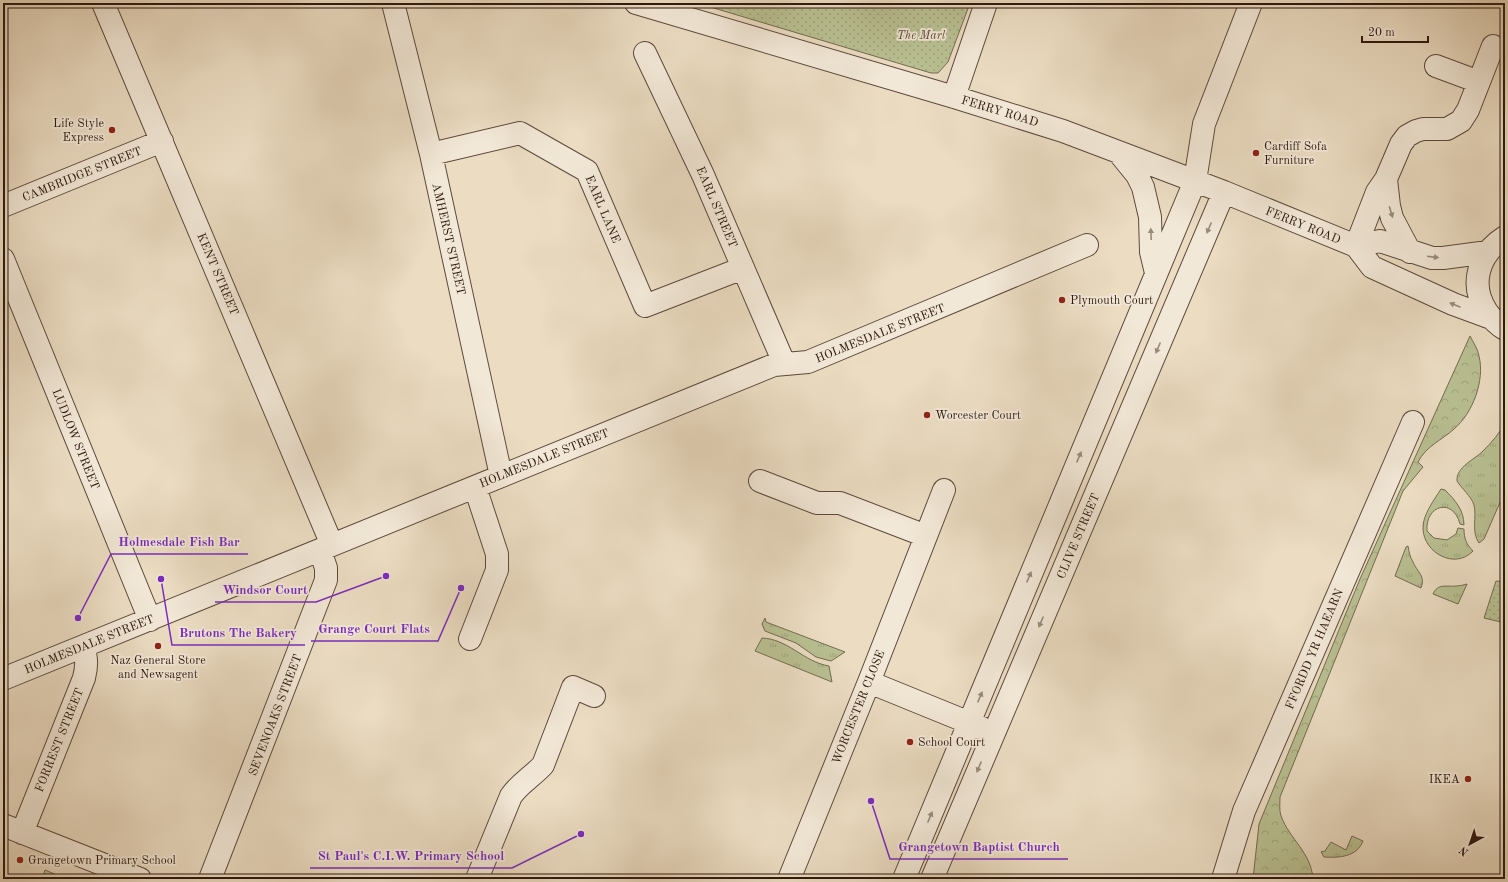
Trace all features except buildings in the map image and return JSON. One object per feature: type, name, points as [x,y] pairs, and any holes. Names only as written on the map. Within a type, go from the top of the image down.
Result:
[{"type":"street","name":"KENT STREET","points":[[104,3],[162,141],[326,548]]},
{"type":"street","name":"AMHERST STREET","points":[[393,3],[430,154],[502,476]]},
{"type":"street","name":"FERRY ROAD","points":[[636,3],[954,97],[1063,131],[1117,151],[1224,192],[1356,246],[1372,267],[1498,323]]},
{"type":"street","points":[[954,97],[986,3]]},
{"type":"street","points":[[904,879],[1195,181],[1204,124],[1251,3]]},
{"type":"street","points":[[1356,246],[1377,192],[1386,179],[1401,144],[1407,136],[1416,131],[1423,129],[1447,129],[1461,121],[1468,110],[1493,46]]},
{"type":"street","name":"EARL STREET","points":[[645,53],[703,175],[784,364]]},
{"type":"street","points":[[1436,66],[1479,82]]},
{"type":"street","name":"EARL LANE","points":[[430,154],[520,133],[587,171],[645,306],[743,268]]},
{"type":"street","name":"CAMBRIDGE STREET","points":[[3,206],[162,141]]},
{"type":"street","points":[[1117,151],[1137,175],[1143,187],[1150,218],[1152,252],[1156,273]]},
{"type":"street","points":[[1386,179],[1388,206],[1392,218],[1410,252]]},
{"type":"street","name":"CLIVE STREET","points":[[932,879],[1224,192]]},
{"type":"street","name":"FERRY ROAD","points":[[1498,323],[1482,304],[1478,286],[1480,268],[1488,252],[1495,244],[1505,237]]},
{"type":"street","name":"FERRY ROAD","points":[[1356,246],[1380,241],[1432,258],[1488,252]]},
{"type":"street","name":"HOLMESDALE STREET","points":[[3,679],[774,365],[808,362],[1087,245]]},
{"type":"street","name":"LUDLOW STREET","points":[[3,259],[150,620]]},
{"type":"street","name":"FFORDD YR HAEARN","points":[[1223,879],[1244,811],[1413,422]]},
{"type":"street","points":[[760,481],[817,503],[840,503],[926,536]]},
{"type":"street","points":[[470,639],[497,570],[497,554],[475,487]]},
{"type":"street","name":"WORCESTER CLOSE","points":[[790,877],[869,682],[944,490]]},
{"type":"street","name":"SEVENOAKS STREET","points":[[210,879],[326,580],[326,548]]},
{"type":"street","name":"FORREST STREET","points":[[13,829],[84,678],[86,657],[82,647]]},
{"type":"street","points":[[869,682],[994,733]]},
{"type":"street","points":[[477,879],[511,796],[517,787],[537,772],[543,765],[573,688],[594,696]]},
{"type":"street","points":[[13,829],[140,879]]},
{"type":"green space","name":"The Marl","points":[[697,3],[970,3],[948,62],[938,73],[931,73]]},
{"type":"green space","points":[[1470,336],[1478,351],[1480,365],[1479,385],[1476,396],[1461,422],[1421,456],[1418,462],[1423,467],[1403,491],[1280,797],[1281,816],[1308,861],[1313,879],[1253,879],[1259,824],[1360,579]]},
{"type":"green space","points":[[1505,423],[1505,491],[1484,539],[1479,543],[1475,534],[1474,505],[1457,481],[1457,476],[1466,464],[1489,444]]},
{"type":"green space","points":[[1441,489],[1445,490],[1461,510],[1464,525],[1460,524],[1452,510],[1446,507],[1435,510],[1430,515],[1427,531],[1434,538],[1447,540],[1456,534],[1458,528],[1464,529],[1466,541],[1473,551],[1458,559],[1450,559],[1435,552],[1425,538],[1423,529],[1424,519]]},
{"type":"green space","points":[[1408,546],[1411,558],[1422,577],[1421,588],[1395,576],[1406,547]]},
{"type":"green space","points":[[1496,581],[1505,582],[1505,623],[1484,618]]},
{"type":"green space","points":[[1467,584],[1458,604],[1433,594],[1437,588],[1440,587]]},
{"type":"green space","points":[[765,618],[766,622],[845,652],[831,661],[816,657],[796,643],[765,631],[762,624]]},
{"type":"green space","points":[[762,638],[780,642],[820,664],[829,666],[832,682],[755,651]]},
{"type":"green space","points":[[1352,836],[1363,841],[1352,853],[1341,857],[1324,857],[1321,852],[1325,851],[1331,842],[1346,850]]},
{"type":"green space","points":[[45,870],[64,878],[64,879],[42,879]]},
{"type":"place","name":"Life Style Express","points":[[112,130]]},
{"type":"place","name":"Cardiff Sofa Furniture","points":[[1256,153]]},
{"type":"place","name":"Plymouth Court","points":[[1062,300]]},
{"type":"place","name":"Worcester Court","points":[[927,415]]},
{"type":"place","name":"Windsor Court","points":[[386,576]]},
{"type":"place","name":"Brutons The Bakery","points":[[161,579]]},
{"type":"place","name":"Grange Court Flats","points":[[461,588]]},
{"type":"place","name":"Holmesdale Fish Bar","points":[[78,618]]},
{"type":"place","name":"Naz General Store and Newsagent","points":[[158,646]]},
{"type":"place","name":"School Court","points":[[910,742]]},
{"type":"place","name":"IKEA","points":[[1468,779]]},
{"type":"place","name":"Grangetown Baptist Church","points":[[871,801]]},
{"type":"place","name":"St Paul's C.I.W. Primary School","points":[[581,834]]},
{"type":"place","name":"Grangetown Primary School","points":[[20,860]]}]
